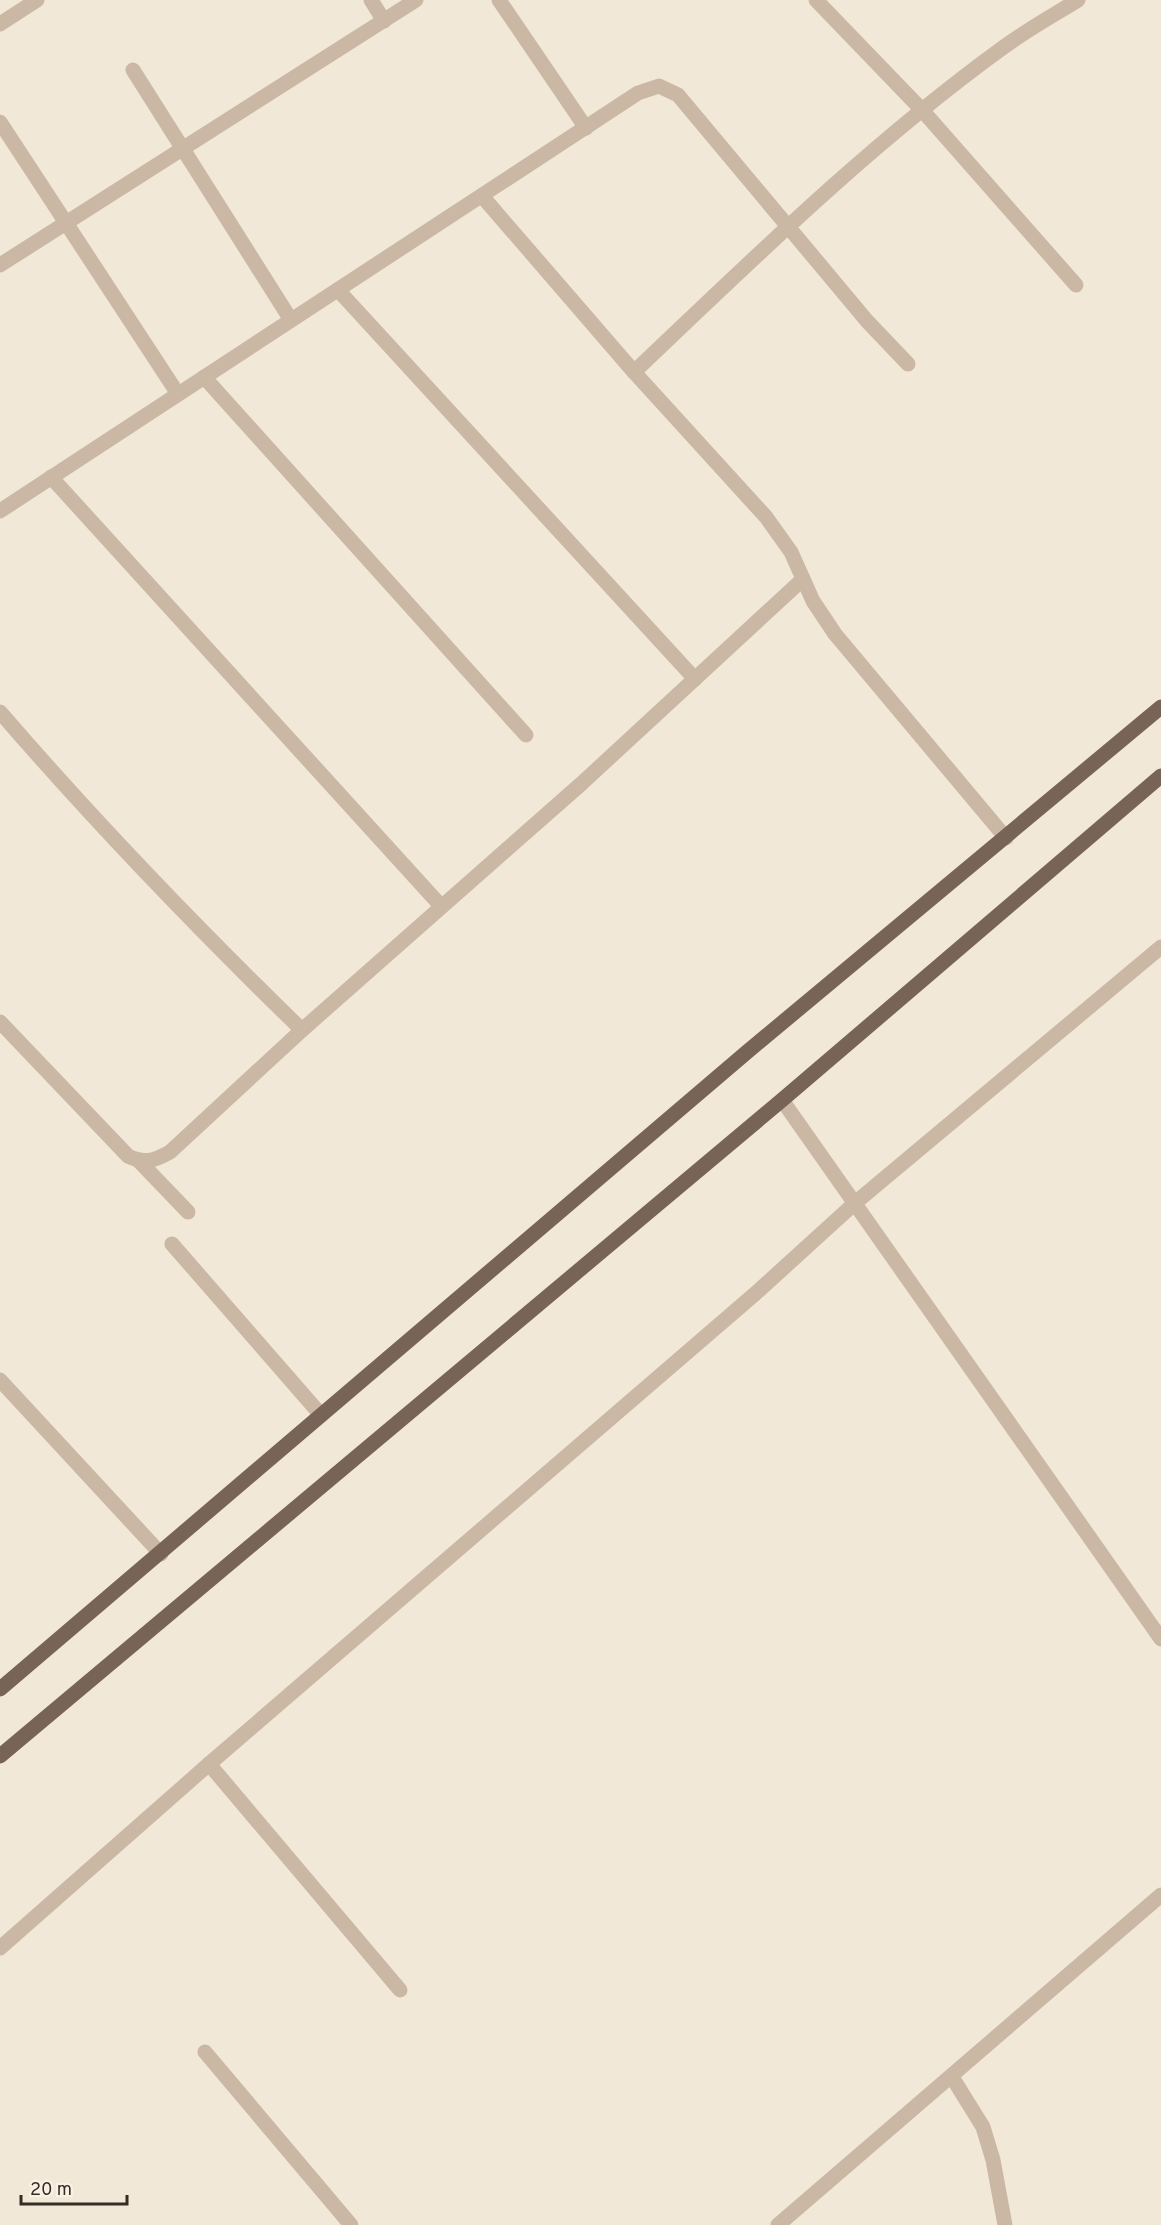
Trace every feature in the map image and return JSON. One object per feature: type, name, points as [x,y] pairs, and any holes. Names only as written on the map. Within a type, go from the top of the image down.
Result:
[{"type":"main road","points":[[0,1689],[747,1052],[1161,707]]},
{"type":"main road","points":[[0,1756],[782,1100],[1161,776]]},
{"type":"street","points":[[0,24],[37,0]]},
{"type":"street","points":[[371,0],[384,21]]},
{"type":"street","points":[[0,265],[416,0]]},
{"type":"street","points":[[499,0],[586,128]]},
{"type":"street","points":[[816,0],[922,110],[1076,285]]},
{"type":"street","points":[[634,372],[787,227],[922,110],[1002,48],[1078,0]]},
{"type":"street","points":[[133,70],[291,320]]},
{"type":"street","points":[[0,511],[638,93],[659,86],[678,95],[787,227],[908,364]]},
{"type":"street","points":[[0,122],[178,394]]},
{"type":"street","points":[[482,196],[634,372],[766,517],[790,552],[813,602],[835,634],[1006,838]]},
{"type":"street","points":[[338,290],[695,679]]},
{"type":"street","points":[[204,377],[526,735]]},
{"type":"street","points":[[51,477],[441,906]]},
{"type":"street","points":[[139,1161],[155,1161],[170,1152],[302,1030],[580,784],[803,579]]},
{"type":"street","points":[[0,712],[56,777],[188,919],[302,1030]]},
{"type":"street","points":[[0,1948],[209,1764],[756,1293],[855,1203],[1161,947]]},
{"type":"street","points":[[0,1022],[128,1156],[139,1161],[188,1212]]},
{"type":"street","points":[[782,1100],[1161,1639]]},
{"type":"street","points":[[172,1244],[321,1415]]},
{"type":"street","points":[[0,1380],[161,1554]]},
{"type":"street","points":[[209,1764],[400,1990]]},
{"type":"street","points":[[778,2225],[952,2078],[1161,1895]]},
{"type":"street","points":[[205,2052],[351,2225]]},
{"type":"street","points":[[952,2078],[983,2127],[993,2160],[1005,2225]]}]
